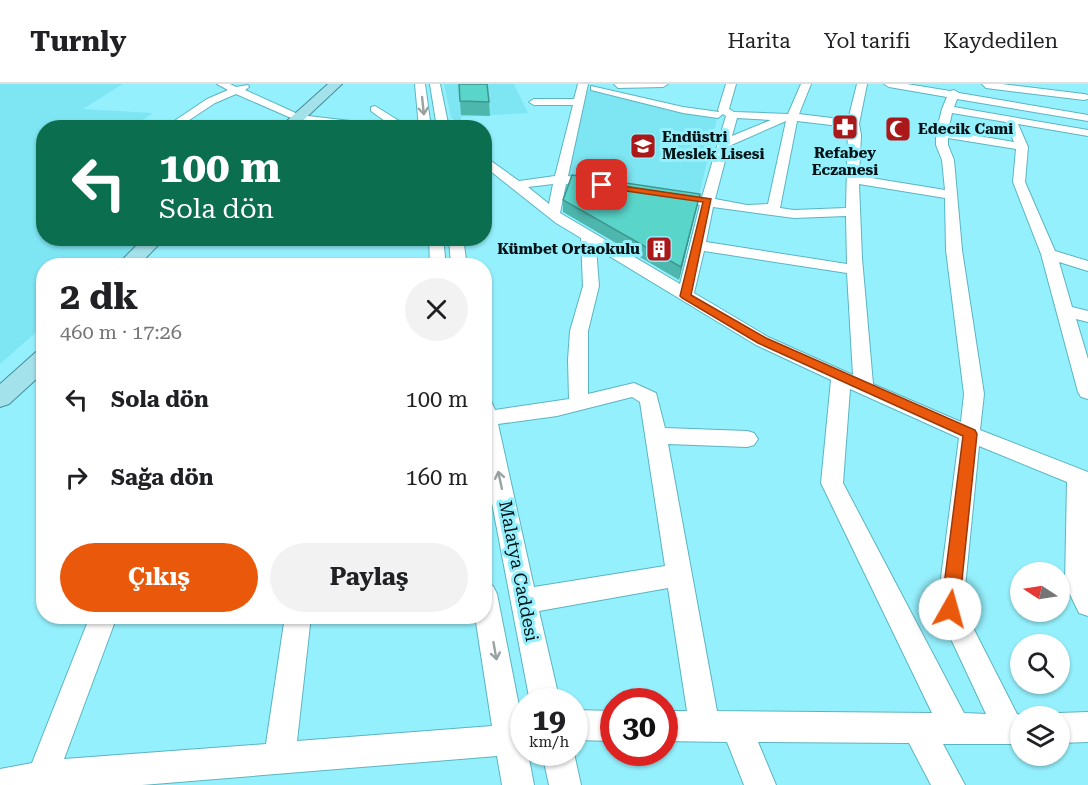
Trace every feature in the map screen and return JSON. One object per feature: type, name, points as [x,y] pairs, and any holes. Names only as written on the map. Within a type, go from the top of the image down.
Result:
[{"type":"main road","points":[[303,120],[336,84]]},
{"type":"main road","points":[[303,120],[348,84]]},
{"type":"main road","points":[[135,258],[148,246]]},
{"type":"main road","points":[[155,258],[167,246]]},
{"type":"main road","points":[[0,376],[36,345]]},
{"type":"main road","points":[[0,398],[36,365]]},
{"type":"street","points":[[222,84],[243,87],[300,120]]},
{"type":"street","points":[[420,84],[424,120]]},
{"type":"street","points":[[435,84],[441,120]]},
{"type":"street","points":[[584,85],[663,84]]},
{"type":"street","points":[[731,84],[723,110],[732,115],[790,117],[853,123]]},
{"type":"street","points":[[764,210],[773,208],[776,202],[790,117],[806,84]]},
{"type":"street","points":[[862,84],[853,123],[855,135],[852,179],[855,270],[852,381],[832,483],[956,730]]},
{"type":"street","points":[[889,84],[1017,122],[1088,133]]},
{"type":"street","points":[[983,84],[1087,96]]},
{"type":"street","points":[[1069,84],[1087,96]]},
{"type":"street","points":[[554,214],[560,179],[584,85]]},
{"type":"street","points":[[584,85],[682,110],[718,115]]},
{"type":"street","points":[[181,120],[211,101],[243,87]]},
{"type":"street","points":[[950,101],[1031,106],[1088,118]]},
{"type":"street","points":[[950,101],[942,133],[942,145],[948,160],[954,250],[974,394],[950,609],[1010,720]]},
{"type":"street","points":[[534,102],[578,102]]},
{"type":"street","points":[[438,104],[448,120]]},
{"type":"street","points":[[1017,122],[1031,106]]},
{"type":"street","points":[[375,109],[392,120]]},
{"type":"street","points":[[685,296],[732,115]]},
{"type":"street","points":[[724,144],[790,117]]},
{"type":"street","points":[[1017,122],[1022,147],[1019,182],[1049,254],[1084,367],[1088,392]]},
{"type":"street","points":[[942,133],[1022,147]]},
{"type":"street","points":[[492,166],[588,237],[762,341],[970,434],[1083,479],[1078,585],[1088,604]]},
{"type":"street","points":[[492,180],[560,179],[606,186]]},
{"type":"street","points":[[852,179],[952,195]]},
{"type":"street","points":[[651,192],[747,209],[794,214],[853,212]]},
{"type":"street","points":[[579,404],[577,360],[579,331],[591,286],[588,237]]},
{"type":"street","points":[[697,245],[855,270]]},
{"type":"street","points":[[1049,254],[1088,266]]},
{"type":"street","points":[[1065,310],[1088,317]]},
{"type":"street","points":[[492,411],[579,404],[634,390],[649,398],[705,727]]},
{"type":"street","points":[[655,436],[747,439]]},
{"type":"street","name":"Malatya Caddesi","points":[[492,441],[542,688]]},
{"type":"street","points":[[525,601],[679,574]]},
{"type":"street","points":[[41,781],[101,624]]},
{"type":"street","points":[[279,758],[297,624]]},
{"type":"street","points":[[491,624],[510,707]]},
{"type":"street","points":[[678,726],[1010,729]]},
{"type":"street","points":[[737,727],[760,785]]},
{"type":"street","points":[[1070,728],[1088,727]]},
{"type":"street","points":[[918,730],[949,785]]},
{"type":"street","points":[[2,785],[510,738]]},
{"type":"street","points":[[518,766],[518,785]]},
{"type":"street","points":[[561,766],[565,785]]},
{"type":"shaded area","points":[[0,84],[123,84],[83,109],[153,113],[142,120],[36,120],[36,246],[137,246],[122,258],[36,258],[36,332],[0,364]]},
{"type":"shaded area","points":[[444,84],[514,84],[528,113],[461,117],[461,120],[451,117]]},
{"type":"shaded area","name":"Endüstri Meslek Lisesi","points":[[588,90],[718,114],[699,196],[567,177]]},
{"type":"building","points":[[459,84],[487,84],[489,102],[460,101]]},
{"type":"building","name":"Kümbet Ortaokulu","points":[[572,175],[700,194],[681,267],[563,200]]},
{"type":"place","name":"Refabey Eczanesi","points":[[845,127]]},
{"type":"place","name":"Edecik Cami","points":[[898,129]]},
{"type":"place","name":"Endüstri Meslek Lisesi","points":[[643,146]]},
{"type":"place","name":"Kümbet Ortaokulu","points":[[659,249]]},
{"type":"route","points":[[602,185],[708,201],[685,296],[762,341],[925,416],[970,434],[950,609]]}]
